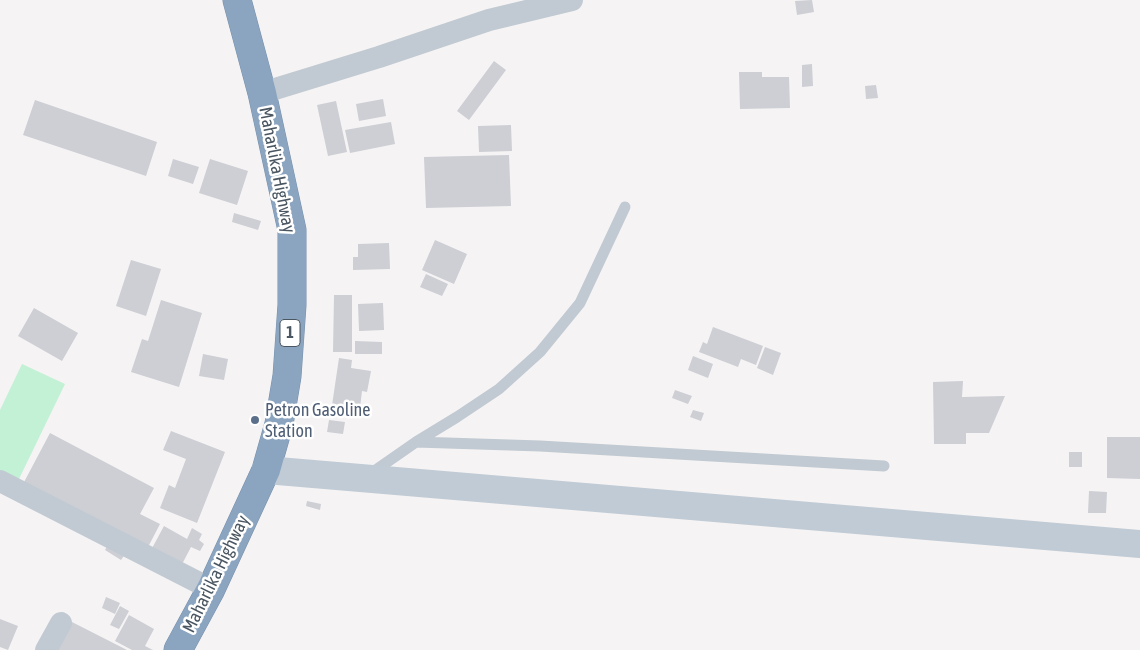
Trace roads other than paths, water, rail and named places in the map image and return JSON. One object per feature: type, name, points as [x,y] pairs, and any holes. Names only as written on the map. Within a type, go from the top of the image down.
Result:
[{"type":"highway","name":"Maharlika Highway","points":[[178,650],[211,589],[266,470],[279,424],[287,376],[292,305],[292,230],[262,93],[237,0]]},
{"type":"street","points":[[262,93],[379,58],[489,20],[572,0]]},
{"type":"street","points":[[266,470],[1140,544]]},
{"type":"street","points":[[0,481],[211,589]]},
{"type":"street","points":[[46,650],[61,623]]},
{"type":"lane","points":[[365,478],[416,442],[457,418],[499,389],[540,352],[580,303],[625,207]]},
{"type":"lane","points":[[416,442],[540,446],[884,466]]},
{"type":"place","name":"Petron Gasoline Station","points":[[255,420]]}]
